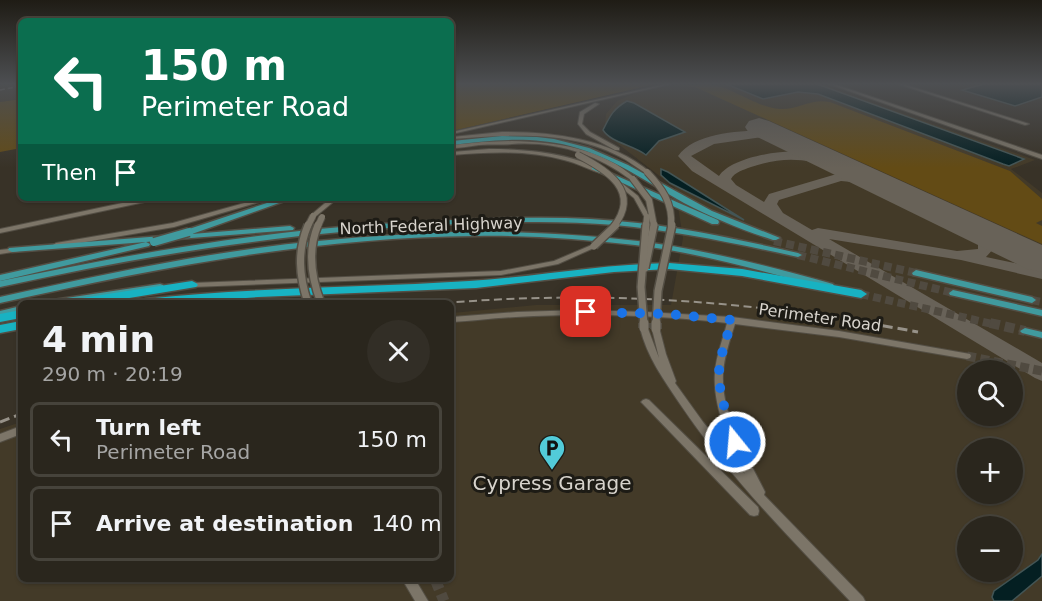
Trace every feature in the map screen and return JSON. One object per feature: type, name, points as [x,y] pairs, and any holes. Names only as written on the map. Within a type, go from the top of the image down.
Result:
[{"type":"highway","points":[[177,300],[252,293],[484,284],[666,266],[749,272],[861,294]]},
{"type":"highway","points":[[94,300],[192,285]]},
{"type":"highway","points":[[0,316],[18,312]]},
{"type":"highway","points":[[0,329],[18,326]]},
{"type":"main road","points":[[454,145],[505,137],[545,139],[573,145],[608,158],[715,216],[775,239],[700,216],[594,168]]},
{"type":"main road","points":[[0,278],[154,242],[280,201]]},
{"type":"main road","name":"North Federal Highway","points":[[0,284],[113,261],[235,241],[331,229],[434,222],[551,220],[613,222],[698,233],[798,255]]},
{"type":"main road","points":[[12,250],[390,221],[434,222]]},
{"type":"main road","name":"North Federal Highway","points":[[0,300],[139,271],[263,251],[377,239],[474,235],[593,238],[675,249],[740,262],[861,294]]},
{"type":"main road","points":[[916,273],[1032,300]]},
{"type":"main road","points":[[71,300],[144,288],[192,285]]},
{"type":"main road","points":[[953,293],[1042,313]]},
{"type":"main road","points":[[1025,331],[1042,335]]},
{"type":"street","points":[[454,133],[545,112]]},
{"type":"street","points":[[583,112],[580,124],[586,130],[633,159],[665,191],[673,217],[670,241],[656,299],[656,329],[666,365],[680,396]]},
{"type":"street","points":[[914,112],[1042,156]]},
{"type":"street","points":[[989,112],[1027,124]]},
{"type":"street","points":[[454,138],[511,134],[558,137],[601,147],[645,170]]},
{"type":"street","points":[[192,285],[490,274],[524,270],[556,263],[594,246],[620,222],[625,207],[625,198],[621,185],[611,174],[578,155],[544,146],[512,142]]},
{"type":"street","points":[[454,145],[546,143],[584,152],[609,163],[633,179],[646,195],[655,217],[654,234],[642,278]]},
{"type":"street","points":[[454,154],[488,151],[518,152],[560,158],[594,168],[618,180],[631,191],[640,202],[646,217],[642,278],[644,328],[657,365],[708,439],[859,601]]},
{"type":"street","points":[[0,231],[140,201]]},
{"type":"street","points":[[0,252],[151,230],[258,201]]},
{"type":"street","points":[[307,300],[300,275],[299,256],[303,236],[333,201]]},
{"type":"street","points":[[318,216],[310,254],[312,277],[320,300]]},
{"type":"street","name":"Perimeter Road","points":[[454,320],[535,313],[667,314],[842,334],[967,357]]},
{"type":"street","points":[[732,320],[721,362],[719,377],[721,394],[742,460],[767,504]]},
{"type":"street","points":[[646,402],[754,511]]},
{"type":"street","points":[[0,438],[18,431]]},
{"type":"street","points":[[410,582],[422,601]]},
{"type":"street","points":[[416,582],[422,601]]},
{"type":"shaded area","points":[[0,112],[18,112],[18,149],[0,152]]},
{"type":"shaded area","points":[[454,112],[534,112],[454,131]]},
{"type":"shaded area","points":[[608,112],[899,112],[1035,160],[1011,169],[1042,193],[1042,601],[0,601],[0,429],[18,423],[18,582],[454,582],[454,313],[536,305],[671,305],[683,238],[675,188],[617,143],[605,126]]},
{"type":"shaded area","points":[[750,112],[856,112],[1010,171],[1042,199],[1042,220],[1036,223],[1042,226],[1042,244]]},
{"type":"water","points":[[650,112],[685,132],[659,141],[646,155],[611,138],[603,130],[612,113]]},
{"type":"water","points":[[866,112],[894,112],[1024,159],[1009,166]]},
{"type":"water","points":[[661,169],[744,220],[670,183],[661,175]]},
{"type":"water","points":[[1042,554],[1042,576],[1012,601],[994,601],[992,597],[994,591],[1007,582],[1023,582],[1023,571],[1038,560]]},
{"type":"taxiway","points":[[773,133],[710,141],[689,150],[684,156],[697,168],[1042,373]]},
{"type":"taxiway","points":[[731,188],[724,179],[729,171],[756,161],[796,155],[823,158],[837,163]]},
{"type":"taxiway","points":[[778,216],[770,204],[774,197],[840,177],[864,179],[890,188]]},
{"type":"taxiway","points":[[818,233],[957,256],[983,253],[987,247],[985,238],[961,222]]},
{"type":"taxiway","points":[[967,258],[1042,274]]},
{"type":"runway","points":[[759,127],[1042,260]]},
{"type":"tunnel","points":[[774,241],[916,273]]},
{"type":"tunnel","points":[[798,255],[953,293]]},
{"type":"tunnel","points":[[861,294],[997,325]]},
{"type":"tunnel","points":[[1032,300],[1042,302]]},
{"type":"tunnel","points":[[990,323],[1025,331]]},
{"type":"tunnel","points":[[967,356],[1042,371]]},
{"type":"tunnel","points":[[436,582],[444,601]]},
{"type":"railway","points":[[454,302],[553,298],[661,300],[768,309],[877,325]]},
{"type":"railway","points":[[868,323],[918,332]]},
{"type":"railway","points":[[0,422],[18,415]]},
{"type":"place","name":"Cypress Garage","points":[[552,471]]},
{"type":"route","points":[[586,312],[667,314],[732,320],[723,350],[719,377],[721,394],[735,442]]}]
